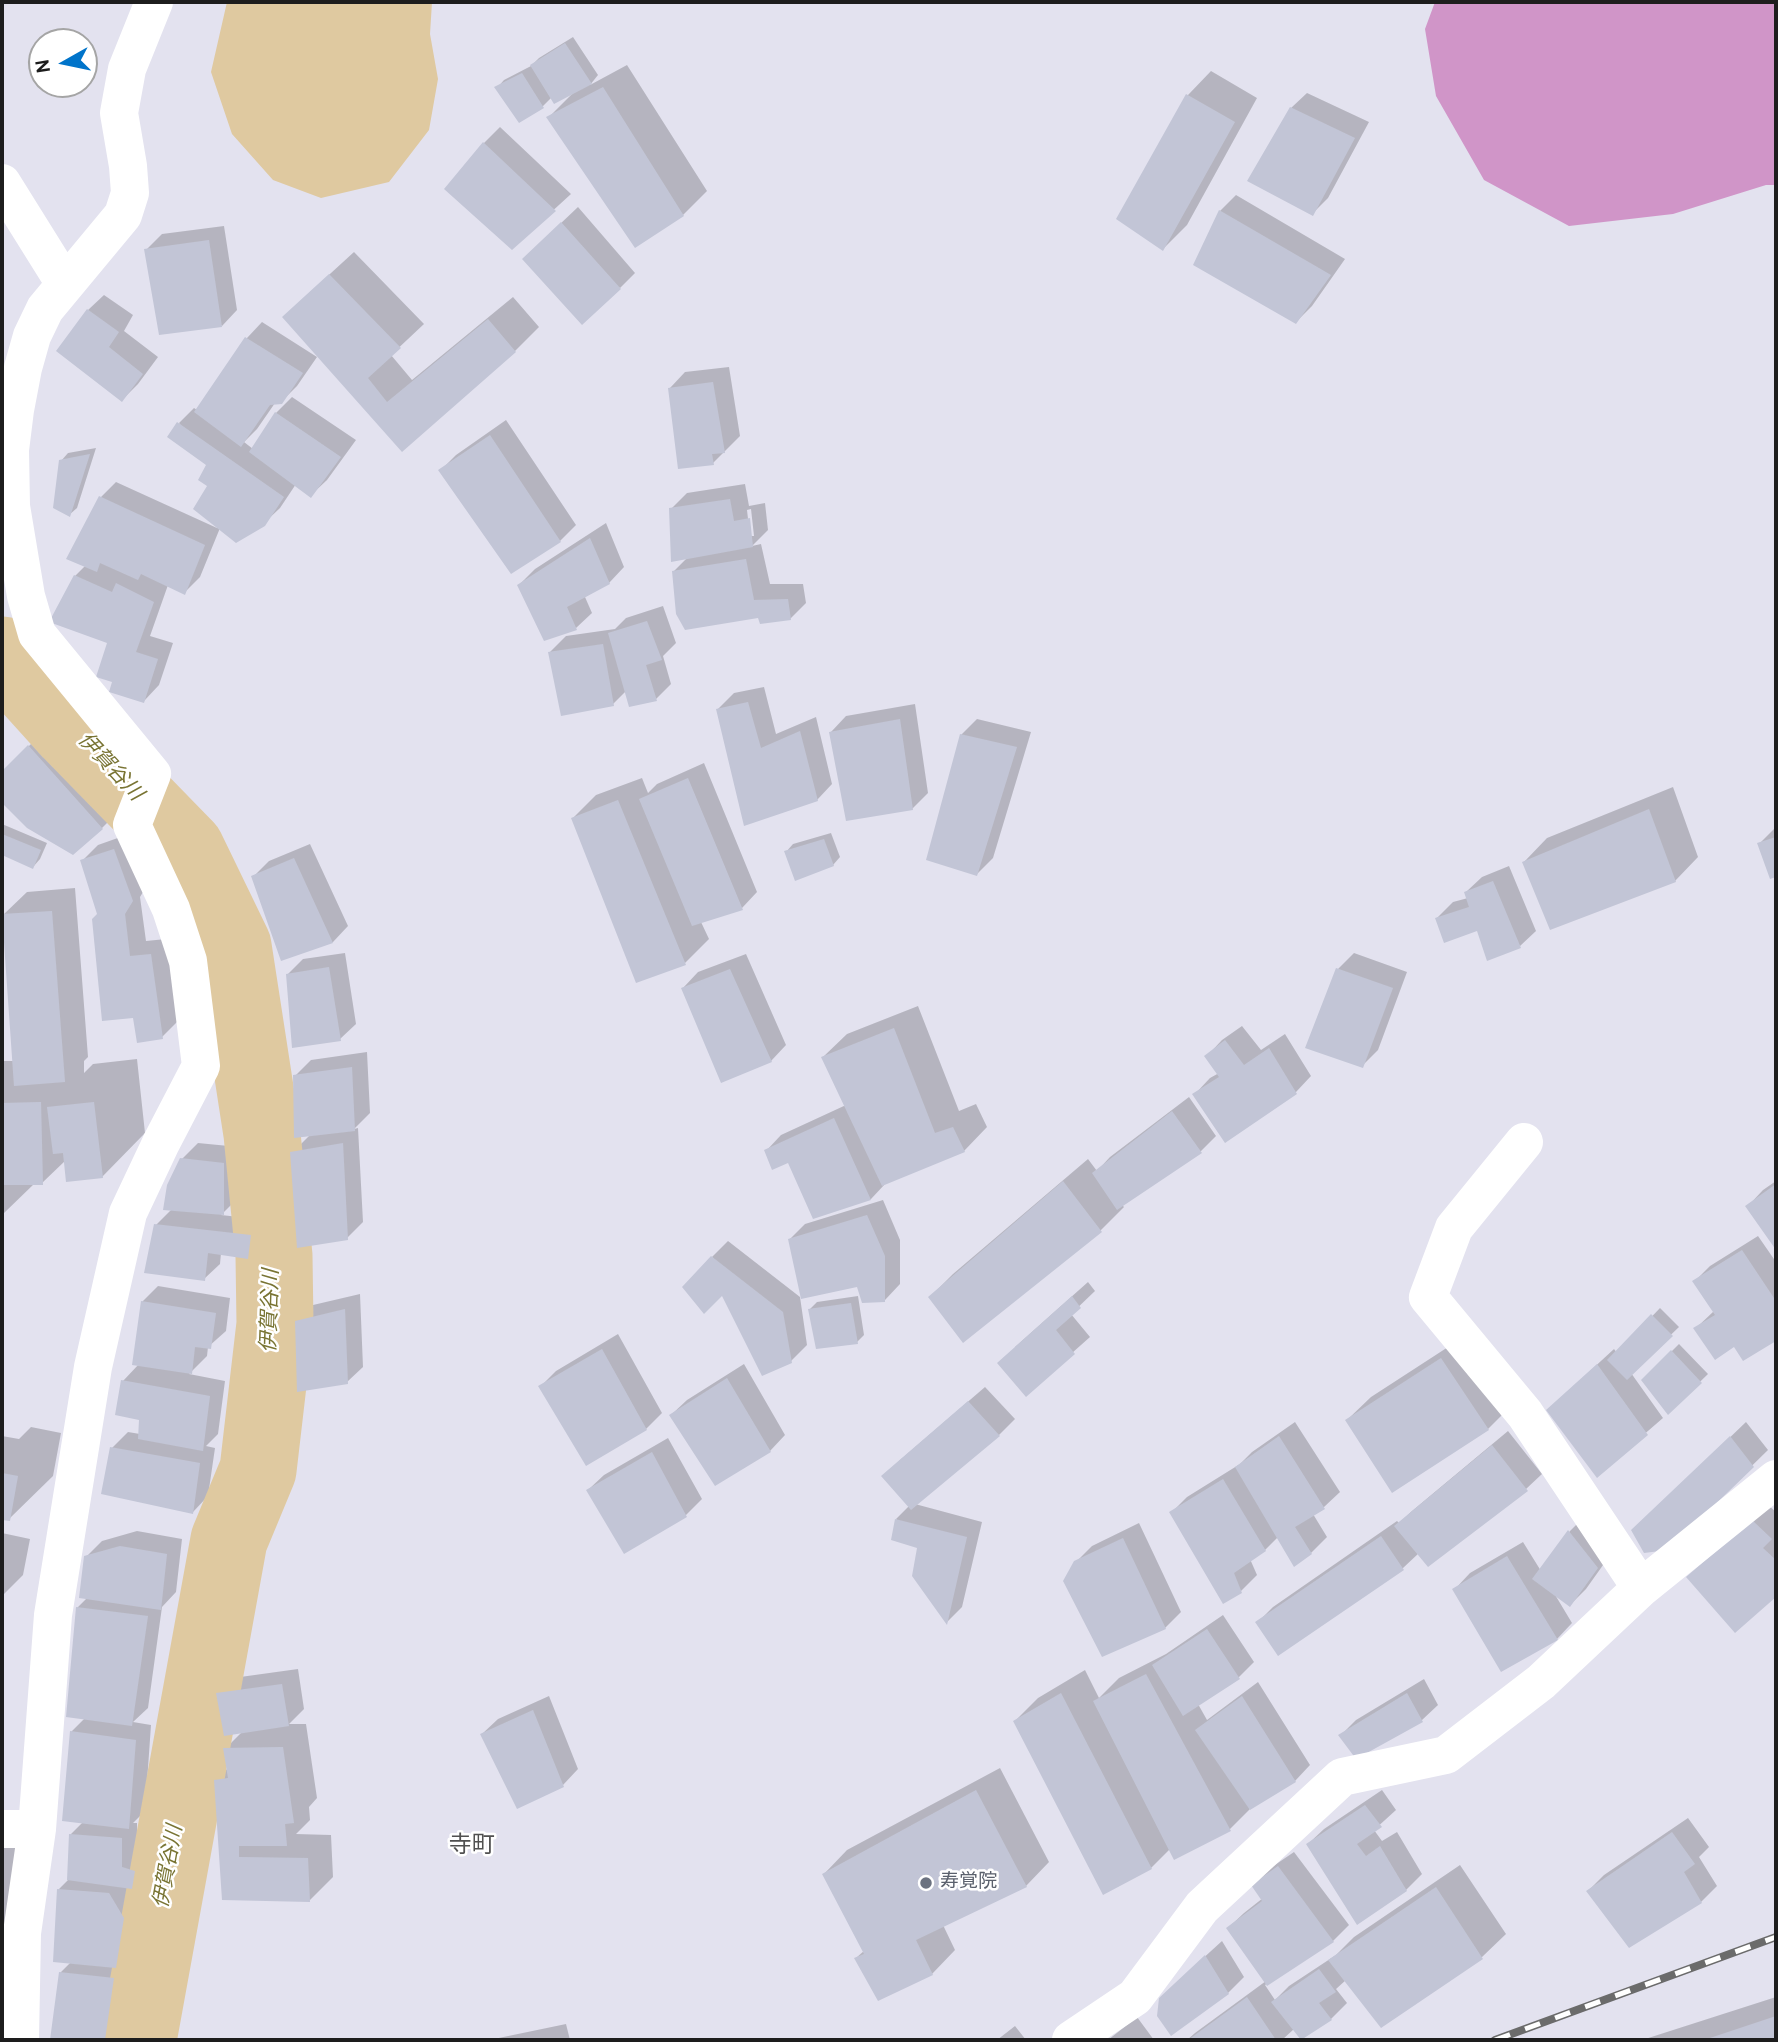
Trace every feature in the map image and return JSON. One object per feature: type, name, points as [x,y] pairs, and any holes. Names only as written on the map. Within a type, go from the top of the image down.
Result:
[{"type":"street","points":[[20,2040],[20,1829],[93,1367],[128,1213],[201,1066],[188,961],[171,909],[132,825],[152,774],[37,634],[26,596],[10,506],[9,408],[32,336],[45,309],[123,215],[130,193],[119,113],[127,69],[154,2]]},
{"type":"street","points":[[2,183],[65,284]]},
{"type":"street","points":[[1524,1142],[1454,1228],[1428,1297],[1525,1414],[1641,1588]]},
{"type":"street","points":[[1071,2040],[1136,1997],[1202,1907],[1342,1777],[1446,1755],[1541,1682],[1641,1588],[1776,1479]]},
{"type":"shaded area","points":[[227,2],[432,2],[430,34],[438,79],[429,130],[389,182],[321,198],[273,180],[232,134],[211,72]]},
{"type":"shaded area","points":[[1435,2],[1776,2],[1776,185],[1766,185],[1673,214],[1569,226],[1484,180],[1436,96],[1425,29]]},
{"type":"building","points":[[565,43],[592,84],[554,104],[530,65]]},
{"type":"building","points":[[522,73],[544,108],[519,123],[494,87]]},
{"type":"building","points":[[603,87],[684,216],[635,248],[546,117]]},
{"type":"building","points":[[1186,94],[1235,122],[1163,251],[1116,219]]},
{"type":"building","points":[[1290,107],[1355,138],[1313,216],[1247,181]]},
{"type":"building","points":[[483,142],[556,211],[512,250],[444,189]]},
{"type":"building","points":[[1219,210],[1331,275],[1296,324],[1193,265]]},
{"type":"building","points":[[561,222],[621,289],[582,325],[522,259]]},
{"type":"building","points":[[209,240],[222,327],[159,335],[144,249]]},
{"type":"building","points":[[329,274],[401,348],[368,378],[387,402],[488,319],[516,352],[402,452],[282,317]]},
{"type":"building","points":[[87,309],[119,332],[109,347],[143,374],[122,402],[56,351]]},
{"type":"building","points":[[245,337],[303,373],[282,404],[270,405],[241,447],[194,412]]},
{"type":"building","points":[[713,382],[725,453],[712,454],[714,465],[678,469],[668,388]]},
{"type":"building","points":[[275,412],[341,457],[311,498],[249,452]]},
{"type":"building","points":[[177,422],[284,497],[265,526],[236,543],[193,509],[207,486],[198,480],[206,465],[167,437]]},
{"type":"building","points":[[490,435],[561,542],[511,574],[438,470]]},
{"type":"building","points":[[90,454],[70,517],[53,508],[59,460]]},
{"type":"building","points":[[99,496],[205,545],[185,595],[141,574],[138,580],[100,563],[97,572],[66,559]]},
{"type":"building","points":[[730,499],[734,521],[750,518],[753,547],[671,562],[669,508]]},
{"type":"building","points":[[590,538],[610,584],[567,607],[577,630],[544,641],[517,585]]},
{"type":"building","points":[[746,559],[754,600],[788,599],[791,620],[760,624],[758,618],[685,630],[676,614],[672,571]]},
{"type":"building","points":[[74,575],[112,592],[116,583],[154,602],[136,652],[158,659],[144,703],[109,692],[112,682],[96,677],[107,643],[49,622]]},
{"type":"building","points":[[647,621],[662,660],[646,665],[657,701],[629,707],[608,633]]},
{"type":"building","points":[[603,644],[614,706],[561,716],[548,652]]},
{"type":"building","points":[[748,702],[761,748],[800,731],[818,801],[744,826],[716,709]]},
{"type":"building","points":[[900,719],[913,810],[846,821],[829,732]]},
{"type":"building","points":[[960,734],[1017,747],[977,876],[926,860]]},
{"type":"building","points":[[28,745],[103,829],[73,855],[27,828],[2,803],[2,771]]},
{"type":"building","points":[[688,778],[743,910],[692,926],[639,799]]},
{"type":"building","points":[[618,800],[686,965],[636,983],[571,818]]},
{"type":"building","points":[[1649,809],[1676,882],[1550,930],[1522,862]]},
{"type":"building","points":[[2,834],[41,850],[33,869],[2,855]]},
{"type":"building","points":[[1776,837],[1776,877],[1770,879],[1757,843]]},
{"type":"building","points":[[824,839],[834,866],[795,881],[784,851]]},
{"type":"building","points":[[114,849],[133,901],[125,914],[130,956],[151,954],[163,1039],[137,1043],[133,1018],[102,1021],[92,919],[97,914],[80,860]]},
{"type":"building","points":[[294,858],[333,943],[281,961],[251,876]]},
{"type":"building","points":[[1493,881],[1521,948],[1487,961],[1477,931],[1444,943],[1435,918],[1469,907],[1464,892]]},
{"type":"building","points":[[52,911],[65,1082],[14,1086],[2,914]]},
{"type":"building","points":[[329,967],[341,1041],[292,1048],[286,974]]},
{"type":"building","points":[[1336,968],[1393,988],[1363,1068],[1305,1048]]},
{"type":"building","points":[[730,969],[772,1062],[721,1083],[681,988]]},
{"type":"building","points":[[894,1028],[935,1133],[953,1127],[965,1152],[882,1186],[821,1057]]},
{"type":"building","points":[[1225,1040],[1244,1065],[1269,1048],[1297,1094],[1225,1143],[1192,1094],[1219,1077],[1204,1056]]},
{"type":"building","points":[[352,1067],[355,1131],[294,1138],[293,1075]]},
{"type":"building","points":[[41,1102],[43,1185],[2,1185],[2,1103]]},
{"type":"building","points":[[94,1102],[103,1178],[66,1182],[63,1153],[53,1154],[47,1107]]},
{"type":"building","points":[[1172,1111],[1202,1153],[1117,1210],[1092,1173]]},
{"type":"building","points":[[834,1118],[871,1200],[813,1219],[788,1163],[772,1170],[764,1150]]},
{"type":"building","points":[[343,1143],[348,1240],[297,1248],[290,1152]]},
{"type":"building","points":[[180,1158],[224,1163],[224,1215],[163,1210],[167,1185]]},
{"type":"building","points":[[1063,1181],[1102,1232],[963,1343],[928,1297]]},
{"type":"building","points":[[1776,1184],[1776,1250],[1745,1206]]},
{"type":"building","points":[[867,1215],[885,1256],[885,1302],[862,1303],[857,1287],[801,1299],[788,1239]]},
{"type":"building","points":[[154,1224],[251,1235],[248,1259],[208,1253],[205,1281],[144,1273]]},
{"type":"building","points":[[1742,1250],[1776,1301],[1776,1341],[1743,1361],[1734,1347],[1715,1360],[1693,1328],[1715,1315],[1692,1281]]},
{"type":"building","points":[[711,1256],[783,1312],[792,1363],[762,1376],[722,1296],[704,1314],[682,1287]]},
{"type":"building","points":[[1072,1296],[1081,1308],[1056,1330],[1075,1354],[1026,1397],[997,1363]]},
{"type":"building","points":[[141,1301],[216,1313],[211,1349],[195,1347],[192,1374],[132,1365]]},
{"type":"building","points":[[851,1303],[858,1344],[816,1349],[808,1309]]},
{"type":"building","points":[[345,1309],[348,1384],[297,1392],[295,1321]]},
{"type":"building","points":[[1651,1314],[1673,1336],[1627,1380],[1607,1360]]},
{"type":"building","points":[[602,1349],[647,1430],[586,1466],[538,1386]]},
{"type":"building","points":[[1671,1350],[1702,1383],[1668,1415],[1641,1380]]},
{"type":"building","points":[[1441,1358],[1489,1430],[1392,1493],[1345,1420]]},
{"type":"building","points":[[1597,1364],[1648,1435],[1597,1478],[1546,1410]]},
{"type":"building","points":[[727,1378],[771,1452],[715,1486],[669,1415]]},
{"type":"building","points":[[121,1380],[210,1396],[203,1451],[138,1439],[139,1420],[115,1415]]},
{"type":"building","points":[[968,1401],[1000,1436],[911,1510],[881,1476]]},
{"type":"building","points":[[1279,1436],[1325,1509],[1295,1527],[1312,1554],[1294,1567],[1235,1467]]},
{"type":"building","points":[[1730,1436],[1754,1467],[1668,1550],[1644,1553],[1631,1530]]},
{"type":"building","points":[[1492,1445],[1528,1491],[1428,1567],[1394,1526]]},
{"type":"building","points":[[110,1447],[200,1463],[193,1514],[101,1494]]},
{"type":"building","points":[[652,1452],[687,1517],[624,1554],[586,1490]]},
{"type":"building","points":[[2,1473],[18,1476],[10,1521],[2,1520]]},
{"type":"building","points":[[1223,1479],[1266,1551],[1234,1573],[1242,1593],[1223,1604],[1169,1512]]},
{"type":"building","points":[[895,1519],[967,1537],[947,1625],[912,1576],[917,1548],[891,1540]]},
{"type":"building","points":[[1752,1520],[1772,1539],[1763,1548],[1776,1560],[1776,1597],[1735,1633],[1686,1577]]},
{"type":"building","points":[[1568,1530],[1598,1568],[1570,1607],[1532,1579]]},
{"type":"building","points":[[1381,1536],[1404,1570],[1278,1656],[1255,1622]]},
{"type":"building","points":[[1123,1538],[1166,1629],[1102,1657],[1063,1581],[1074,1561]]},
{"type":"building","points":[[120,1546],[167,1554],[161,1610],[79,1598],[84,1556]]},
{"type":"building","points":[[1507,1556],[1558,1640],[1501,1672],[1452,1589]]},
{"type":"building","points":[[76,1607],[148,1616],[132,1726],[66,1717]]},
{"type":"building","points":[[1207,1629],[1240,1679],[1183,1716],[1152,1665]]},
{"type":"building","points":[[1146,1674],[1231,1831],[1174,1860],[1093,1701]]},
{"type":"building","points":[[282,1684],[289,1726],[224,1736],[216,1693]]},
{"type":"building","points":[[1061,1693],[1152,1869],[1103,1895],[1013,1721]]},
{"type":"building","points":[[1407,1693],[1423,1722],[1356,1759],[1338,1735]]},
{"type":"building","points":[[1242,1696],[1296,1782],[1250,1810],[1195,1730]]},
{"type":"building","points":[[533,1710],[564,1787],[517,1809],[480,1734]]},
{"type":"building","points":[[70,1731],[136,1740],[129,1829],[62,1821]]},
{"type":"building","points":[[283,1747],[294,1823],[285,1824],[287,1846],[239,1846],[239,1857],[308,1858],[310,1902],[222,1900],[214,1780],[228,1778],[223,1748]]},
{"type":"building","points":[[976,1790],[1027,1887],[916,1940],[933,1975],[878,2001],[854,1958],[864,1954],[822,1874]]},
{"type":"building","points":[[1365,1805],[1382,1827],[1357,1844],[1366,1856],[1380,1846],[1407,1891],[1357,1925],[1306,1844]]},
{"type":"building","points":[[1672,1832],[1695,1864],[1684,1872],[1702,1903],[1629,1948],[1586,1891]]},
{"type":"building","points":[[69,1834],[122,1838],[122,1867],[135,1871],[132,1889],[67,1880]]},
{"type":"building","points":[[1278,1866],[1334,1942],[1267,1986],[1226,1928],[1262,1901],[1251,1885]]},
{"type":"building","points":[[1436,1887],[1483,1959],[1381,2028],[1328,1960]]},
{"type":"building","points":[[57,1889],[109,1893],[124,1918],[116,1968],[53,1962]]},
{"type":"building","points":[[1205,1955],[1229,1994],[1171,2036],[1157,2016],[1159,1998]]},
{"type":"building","points":[[1319,1969],[1336,1992],[1319,2003],[1332,2020],[1301,2040],[1271,2002]]},
{"type":"building","points":[[59,1972],[114,1978],[105,2040],[50,2040]]},
{"type":"building","points":[[1247,1997],[1276,2040],[1188,2040]]},
{"type":"building","points":[[1776,2016],[1776,2040],[1704,2040]]},
{"type":"waterway","name":"伊賀谷川","points":[[2,655],[71,731],[186,849],[233,946],[262,1134],[274,1256],[275,1324],[258,1470],[229,1540],[138,2040]]},
{"type":"railway","points":[[1495,2040],[1776,1937]]},
{"type":"place","name":"寿覚院","points":[[926,1883]]},
{"type":"district","name":"寺町","points":[[472,1847]]}]
